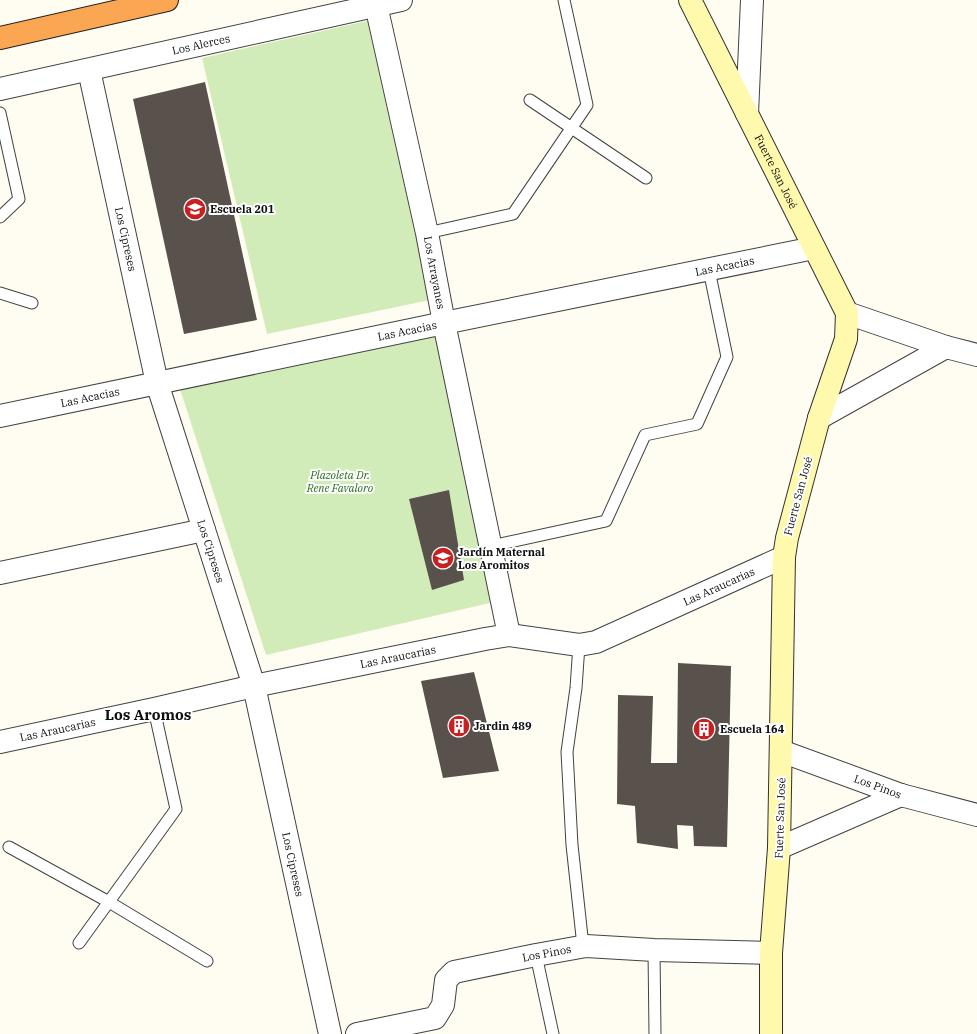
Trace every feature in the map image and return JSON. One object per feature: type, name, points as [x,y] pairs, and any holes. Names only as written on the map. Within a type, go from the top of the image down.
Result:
[{"type":"highway","points":[[0,38],[167,0]]},
{"type":"street","name":"Los Alerces","points":[[0,89],[402,0]]},
{"type":"street","name":"Fuerte San José","points":[[690,0],[847,313],[846,339],[819,418],[787,538],[784,557],[782,750],[779,848],[771,953],[771,1034]]},
{"type":"street","points":[[747,114],[752,0]]},
{"type":"street","name":"Los Arrayanes","points":[[376,5],[427,233],[444,323],[509,636]]},
{"type":"street","name":"Los Cipreses","points":[[89,70],[157,383],[254,686],[330,1034]]},
{"type":"street","name":"Las Acacias","points":[[0,416],[444,323],[814,248]]},
{"type":"street","points":[[847,313],[946,347],[977,355]]},
{"type":"street","points":[[819,418],[946,347]]},
{"type":"street","points":[[0,573],[204,530]]},
{"type":"street","name":"Las Araucarias","points":[[0,742],[254,686],[485,639],[509,636],[578,645],[596,642],[784,557]]},
{"type":"street","name":"Los Pinos","points":[[782,750],[901,795],[977,815]]},
{"type":"street","points":[[779,848],[901,795]]},
{"type":"street","name":"Los Pinos","points":[[357,1034],[439,1026],[446,980],[454,972],[536,955],[583,946],[654,950],[771,953]]},
{"type":"lane","points":[[427,233],[513,214],[587,106],[564,0]]},
{"type":"lane","points":[[530,100],[646,178]]},
{"type":"lane","points":[[0,113],[19,198],[0,217]]},
{"type":"lane","points":[[491,546],[606,521],[645,435],[697,424],[727,357],[709,270]]},
{"type":"lane","points":[[0,293],[32,303]]},
{"type":"lane","points":[[578,645],[576,688],[567,752],[572,846],[583,946]]},
{"type":"lane","points":[[79,943],[176,809],[154,709]]},
{"type":"lane","points":[[9,847],[109,902],[207,961]]},
{"type":"lane","points":[[654,950],[655,1034]]},
{"type":"lane","points":[[536,955],[553,1034]]},
{"type":"green space","points":[[371,20],[430,300],[267,334],[202,58]]},
{"type":"green space","name":"Plazoleta Dr. Rene Favaloro","points":[[435,330],[494,602],[266,655],[179,386]]},
{"type":"building","name":"Escuela 201","points":[[205,82],[257,320],[184,334],[133,99]]},
{"type":"building","points":[[449,490],[464,580],[432,590],[409,499]]},
{"type":"building","name":"Escuela 164","points":[[678,663],[731,666],[727,847],[694,846],[693,826],[677,825],[678,849],[637,843],[635,806],[617,804],[618,695],[653,696],[651,763],[677,763]]},
{"type":"building","name":"Jardin 489","points":[[474,672],[499,771],[443,778],[421,681]]},
{"type":"place","name":"Escuela 201","points":[[195,209]]},
{"type":"place","name":"Jardín Maternal Los Aromitos","points":[[443,558]]},
{"type":"place","name":"Jardin 489","points":[[459,726]]},
{"type":"place","name":"Escuela 164","points":[[704,729]]},
{"type":"district","name":"Los Aromos","points":[[148,715]]}]
